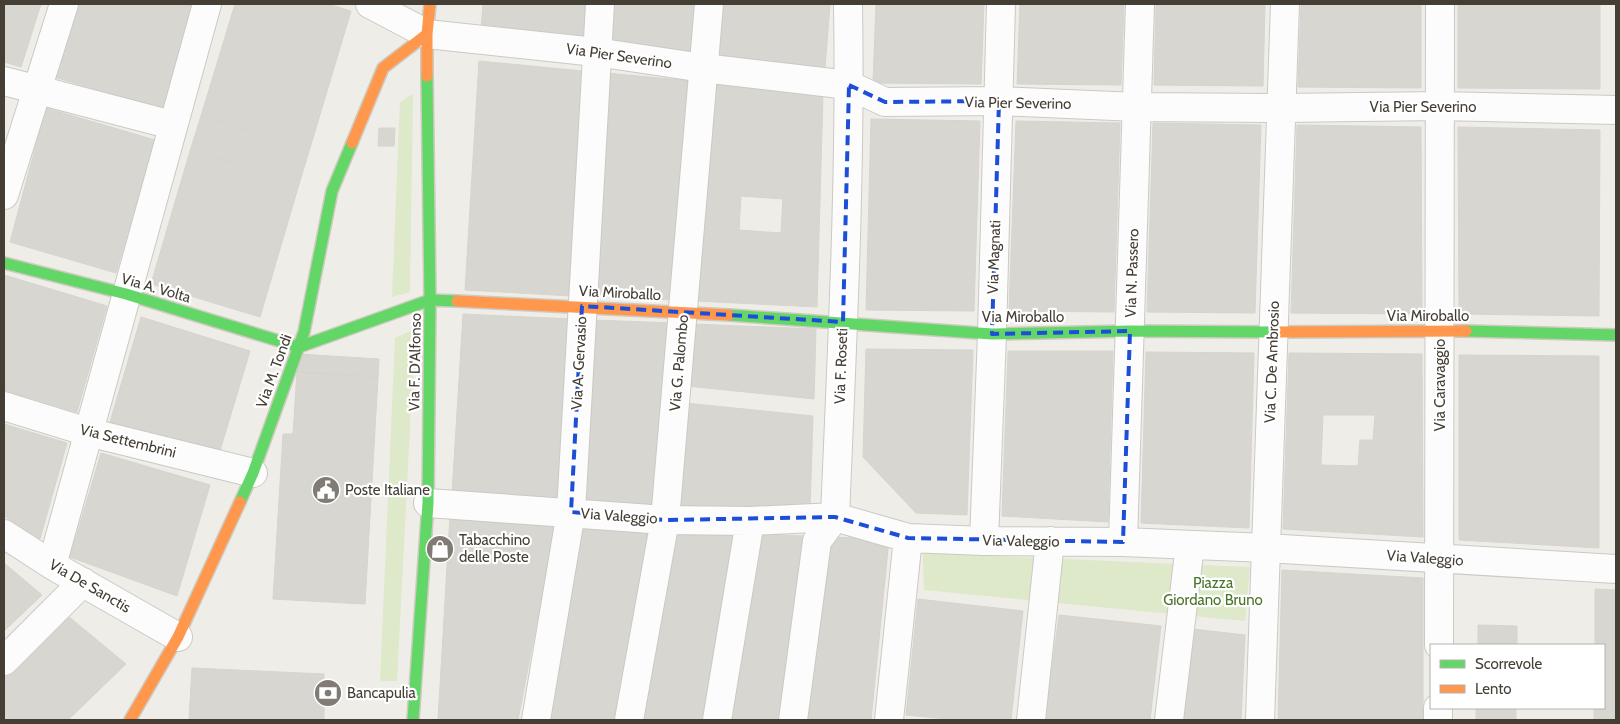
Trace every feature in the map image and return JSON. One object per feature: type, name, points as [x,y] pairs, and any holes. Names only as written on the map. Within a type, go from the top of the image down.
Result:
[{"type":"street","points":[[4,195],[64,4]]},
{"type":"street","points":[[52,565],[172,125],[207,4]]},
{"type":"street","points":[[370,4],[427,34]]},
{"type":"street","name":"Via F. D'Alfonso","points":[[413,720],[428,503],[430,300],[427,34],[430,4]]},
{"type":"street","name":"Via A. Gervasio","points":[[536,720],[570,512],[600,4]]},
{"type":"street","name":"Via G. Palombo","points":[[629,720],[665,520],[709,4]]},
{"type":"street","name":"Via F. Roseti","points":[[835,517],[843,322],[849,85],[848,4]]},
{"type":"street","name":"Via Magnati","points":[[984,541],[1001,4]]},
{"type":"street","name":"Via N. Passero","points":[[1123,542],[1140,4]]},
{"type":"street","name":"Via C. De Ambrosio","points":[[1260,720],[1285,4]]},
{"type":"street","name":"Via Caravaggio","points":[[1439,644],[1440,4]]},
{"type":"street","name":"Via Pier Severino","points":[[427,34],[596,52],[703,68],[849,85],[885,102],[999,101],[1137,106],[1282,108],[1440,106],[1616,110]]},
{"type":"street","name":"Via M. Tondi","points":[[130,720],[178,637],[253,473],[304,332],[332,191],[383,68],[427,34]]},
{"type":"street","points":[[4,81],[172,125]]},
{"type":"street","name":"Via A. Volta","points":[[4,263],[126,294],[299,347]]},
{"type":"street","points":[[299,347],[430,300]]},
{"type":"street","name":"Via Miroballo","points":[[430,300],[683,312],[992,334],[1130,331],[1440,330],[1616,335]]},
{"type":"street","name":"Via Settembrini","points":[[4,406],[88,432],[253,473]]},
{"type":"street","name":"Via Valeggio","points":[[428,503],[665,520],[750,521],[835,517],[908,538],[984,541],[1123,542],[1266,548],[1616,569]]},
{"type":"street","points":[[793,720],[817,541],[835,517]]},
{"type":"street","points":[[717,720],[750,521]]},
{"type":"street","name":"Via De Sanctis","points":[[4,534],[52,565],[178,637]]},
{"type":"street","points":[[889,720],[908,538]]},
{"type":"street","points":[[1031,720],[1050,541]]},
{"type":"street","points":[[1169,720],[1190,545]]},
{"type":"street","points":[[4,661],[82,582]]},
{"type":"highlighted area","points":[[849,85],[885,102],[999,101],[992,334],[1130,331],[1123,542],[908,538],[835,517],[665,520],[571,512],[582,306],[843,322]]},
{"type":"green space","points":[[413,94],[410,292],[392,297],[400,102]]},
{"type":"green space","points":[[415,329],[397,681],[380,681],[395,338]]},
{"type":"green space","name":"Piazza Giordano Bruno","points":[[923,553],[1250,567],[1245,621],[924,590]]},
{"type":"building","points":[[4,4],[41,4],[21,67],[4,62]]},
{"type":"building","points":[[77,4],[193,4],[163,109],[54,77]]},
{"type":"building","points":[[235,4],[328,4],[351,11],[310,148],[201,116]]},
{"type":"building","points":[[483,4],[588,4],[585,43],[481,32]]},
{"type":"building","points":[[610,4],[697,4],[693,54],[608,45]]},
{"type":"building","points":[[721,4],[830,4],[825,68],[716,57]]},
{"type":"building","points":[[876,4],[984,4],[981,84],[873,83]]},
{"type":"building","points":[[1020,4],[1124,4],[1121,85],[1017,84]]},
{"type":"building","points":[[1156,4],[1265,4],[1263,86],[1154,85]]},
{"type":"building","points":[[1301,4],[1421,4],[1421,88],[1298,87]]},
{"type":"building","points":[[1458,4],[1600,4],[1600,89],[1458,88]]},
{"type":"building","points":[[479,61],[583,71],[572,296],[465,290]]},
{"type":"building","points":[[606,73],[691,81],[674,300],[594,296]]},
{"type":"building","points":[[714,83],[823,94],[817,307],[695,301]],"holes":[[[741,196],[783,199],[781,233],[739,230]]]},
{"type":"building","points":[[46,108],[155,140],[116,273],[10,242]]},
{"type":"building","points":[[201,116],[310,148],[300,181],[190,151]]},
{"type":"building","points":[[871,119],[980,121],[974,311],[866,310]]},
{"type":"building","points":[[1016,121],[1120,123],[1114,312],[1009,311]]},
{"type":"building","points":[[1153,123],[1261,125],[1255,313],[1147,312]]},
{"type":"building","points":[[1297,125],[1421,127],[1422,314],[1291,313]]},
{"type":"building","points":[[1458,127],[1600,130],[1599,316],[1459,314]]},
{"type":"building","points":[[379,128],[395,128],[394,146],[378,146]]},
{"type":"building","points":[[190,151],[300,181],[260,317],[151,284]]},
{"type":"building","points":[[4,275],[107,306],[77,412],[4,390]]},
{"type":"building","points":[[463,314],[571,319],[560,501],[452,494]]},
{"type":"building","points":[[141,317],[250,351],[219,454],[110,422]]},
{"type":"building","points":[[593,320],[672,323],[658,505],[583,503]]},
{"type":"building","points":[[693,324],[816,329],[814,399],[687,386]]},
{"type":"building","points":[[866,349],[973,350],[967,515],[916,513],[863,457]]},
{"type":"building","points":[[1008,351],[1113,351],[1108,522],[1002,516]]},
{"type":"building","points":[[1146,352],[1254,353],[1249,528],[1141,523]]},
{"type":"building","points":[[1289,353],[1422,354],[1423,537],[1283,529]],"holes":[[[1323,415],[1375,415],[1373,440],[1360,440],[1358,466],[1321,465]]]},
{"type":"building","points":[[298,354],[379,359],[378,377],[297,372]]},
{"type":"building","points":[[1459,355],[1599,356],[1599,548],[1459,540]]},
{"type":"building","name":"Poste Italiane","points":[[297,372],[378,377],[365,604],[273,599],[283,434],[293,434]]},
{"type":"building","points":[[685,403],[813,416],[810,509],[677,506]]},
{"type":"building","points":[[4,424],[67,443],[40,539],[4,516]]},
{"type":"building","points":[[101,453],[210,485],[177,596],[70,557]]},
{"type":"building","points":[[450,516],[556,523],[518,720],[438,720]]},
{"type":"building","points":[[583,525],[657,529],[620,720],[548,720]]},
{"type":"building","points":[[671,529],[739,533],[705,720],[637,720]]},
{"type":"building","points":[[760,534],[804,536],[784,720],[726,720]]},
{"type":"building","points":[[826,537],[889,539],[871,720],[804,720]]},
{"type":"building","points":[[4,563],[42,595],[4,631]]},
{"type":"building","points":[[1282,570],[1423,578],[1423,720],[1278,720]]},
{"type":"building","points":[[1595,589],[1616,590],[1616,720],[1594,720],[1594,709],[1605,709],[1605,644],[1595,644]]},
{"type":"building","points":[[918,599],[1023,611],[1011,720],[959,720],[906,715]]},
{"type":"building","points":[[1059,615],[1161,626],[1150,720],[1045,720]]},
{"type":"building","points":[[68,616],[126,664],[68,720],[4,720],[4,677]]},
{"type":"building","points":[[1478,625],[1517,626],[1517,644],[1478,644]]},
{"type":"building","points":[[1192,629],[1245,635],[1241,720],[1182,720]]},
{"type":"building","points":[[192,668],[324,674],[324,720],[189,720]]},
{"type":"building","points":[[1476,709],[1516,709],[1516,720],[1476,720]]},
{"type":"traffic: fast","points":[[413,720],[428,503],[430,300],[427,76]]},
{"type":"traffic: fast","points":[[240,502],[253,473],[304,332],[332,191],[352,143]]},
{"type":"traffic: fast","points":[[4,263],[126,294],[299,347],[430,300],[457,301]]},
{"type":"traffic: fast","points":[[729,315],[992,334],[1130,331],[1276,332]]},
{"type":"traffic: fast","points":[[1466,331],[1616,335]]},
{"type":"traffic: slow","points":[[427,76],[427,34],[430,4]]},
{"type":"traffic: slow","points":[[352,143],[383,68],[427,34]]},
{"type":"traffic: slow","points":[[457,301],[729,315]]},
{"type":"traffic: slow","points":[[1276,332],[1466,331]]},
{"type":"traffic: slow","points":[[130,720],[178,637],[240,502]]},
{"type":"place","name":"Poste Italiane","points":[[326,490]]},
{"type":"place","name":"Tabacchino delle Poste","points":[[440,549]]},
{"type":"place","name":"Bancapulia","points":[[328,693]]}]
